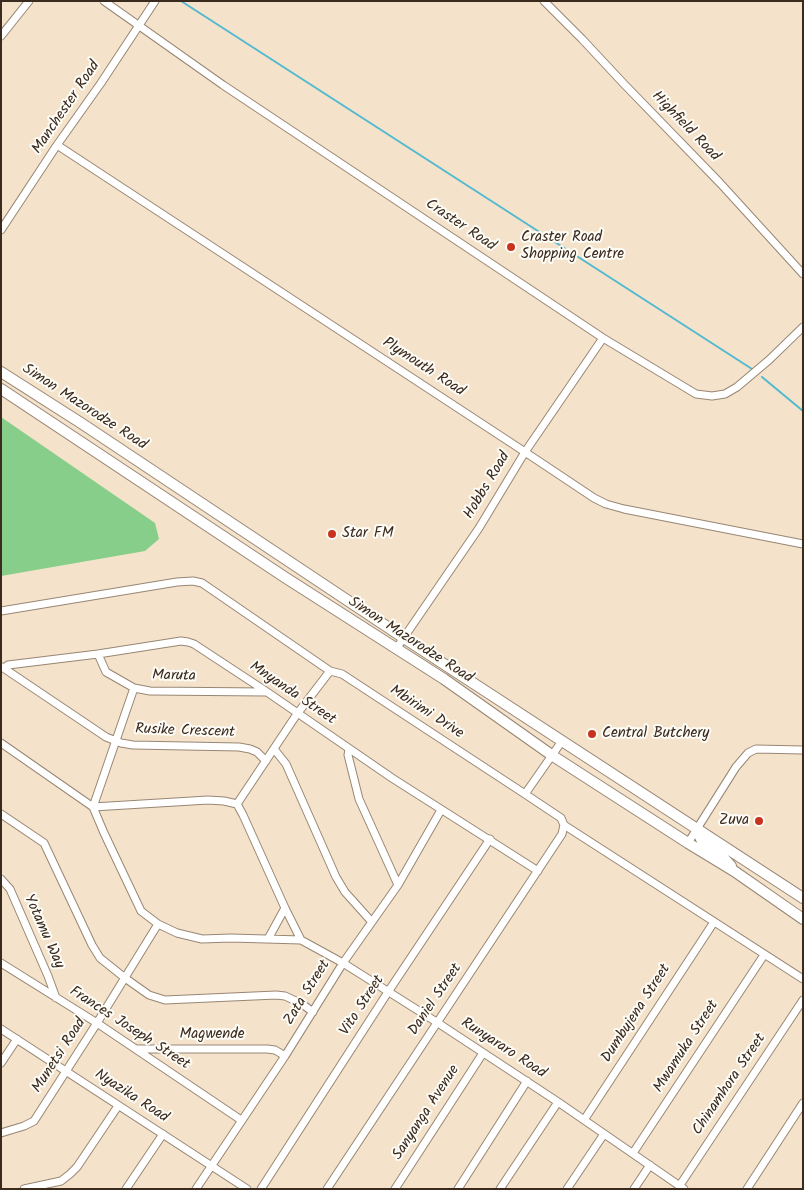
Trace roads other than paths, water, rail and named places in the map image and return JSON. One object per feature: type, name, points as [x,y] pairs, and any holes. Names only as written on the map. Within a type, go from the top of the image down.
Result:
[{"type":"highway","name":"Simon Mazorodze Road","points":[[1,372],[803,898]]},
{"type":"highway","name":"Simon Mazorodze Road","points":[[1,388],[444,680],[552,756],[734,871],[803,919]]},
{"type":"highway","points":[[404,638],[410,650],[431,663],[444,680]]},
{"type":"highway","points":[[697,830],[702,841],[722,856],[734,871]]},
{"type":"street","points":[[1,36],[29,1]]},
{"type":"street","name":"Craster Road","points":[[104,1],[223,86],[604,338],[696,394],[712,396],[725,394],[737,387],[769,360],[803,327]]},
{"type":"street","name":"Manchester Road","points":[[1,230],[155,1]]},
{"type":"street","name":"Highfield Road","points":[[544,1],[720,183],[803,274]]},
{"type":"street","name":"Plymouth Road","points":[[57,145],[594,498],[606,504],[624,509],[803,544]]},
{"type":"street","name":"Hobbs Road","points":[[396,649],[479,528],[525,452],[604,338]]},
{"type":"street","name":"Mbirimi Drive","points":[[1,611],[177,582],[193,581],[202,583],[330,671],[342,674],[561,818],[564,825],[803,979]]},
{"type":"street","name":"Mnyanda Street","points":[[2,667],[181,641],[194,644],[441,810],[490,839],[538,871]]},
{"type":"street","name":"Maruta","points":[[98,654],[106,672],[134,688],[150,691],[267,692]]},
{"type":"street","name":"Rusike Crescent","points":[[2,667],[106,737],[120,743],[250,748],[266,760]]},
{"type":"street","points":[[237,804],[297,714],[330,671]]},
{"type":"street","points":[[94,807],[134,688]]},
{"type":"street","points":[[525,794],[562,741]]},
{"type":"street","points":[[1,743],[94,807],[104,833],[141,911],[158,924],[177,934],[202,939],[301,940],[237,804],[208,800],[94,807]]},
{"type":"street","points":[[274,749],[286,764],[336,877],[345,892],[371,921]]},
{"type":"street","points":[[349,749],[348,755],[359,799],[398,885]]},
{"type":"street","points":[[688,843],[736,767],[748,753],[756,749],[803,750]]},
{"type":"street","name":"Zata Street","points":[[196,1189],[285,1056],[343,963],[398,885],[441,810]]},
{"type":"street","points":[[1,814],[44,843],[92,945],[100,958],[149,995],[165,1000],[276,995],[292,999],[312,1012]]},
{"type":"street","name":"Daniel Street","points":[[327,1189],[538,871],[562,834],[564,825]]},
{"type":"street","name":"Vito Street","points":[[261,1189],[388,992],[490,839]]},
{"type":"street","name":"Yotamu Way","points":[[1,879],[10,890],[56,998]]},
{"type":"street","points":[[268,939],[285,908]]},
{"type":"street","name":"Dumbujena Street","points":[[584,1120],[714,922]]},
{"type":"street","name":"Munetsi Road","points":[[1,1133],[34,1121],[158,924]]},
{"type":"street","name":"Runyararo Road","points":[[301,940],[343,963],[438,1023],[527,1081],[682,1187]]},
{"type":"street","name":"Mwamuka Street","points":[[633,1154],[764,955]]},
{"type":"street","name":"Frances Joseph Street","points":[[1,963],[97,1023],[241,1120]]},
{"type":"street","name":"Chinamhora Street","points":[[682,1187],[803,1000]]},
{"type":"street","name":"Nyazika Road","points":[[1,1029],[246,1189]]},
{"type":"street","points":[[1,1063],[17,1039]]},
{"type":"street","name":"Magwende","points":[[137,1050],[267,1049],[274,1050],[285,1056]]},
{"type":"street","name":"Sanyanga Avenue","points":[[395,1189],[483,1053]]},
{"type":"street","points":[[458,1189],[527,1081]]},
{"type":"street","points":[[500,1189],[558,1102]]},
{"type":"street","points":[[747,1189],[803,1104]]},
{"type":"street","points":[[24,1189],[61,1181],[70,1174],[77,1167],[118,1106]]},
{"type":"street","points":[[126,1189],[164,1134]]},
{"type":"street","points":[[567,1189],[604,1134]]},
{"type":"street","points":[[634,1189],[650,1165]]},
{"type":"waterway","points":[[181,1],[752,369]]},
{"type":"waterway","points":[[762,377],[803,411]]},
{"type":"place","name":"Craster Road Shopping Centre","points":[[511,247]]},
{"type":"place","name":"Star FM","points":[[332,534]]},
{"type":"place","name":"Central Butchery","points":[[592,734]]},
{"type":"place","name":"Zuva","points":[[759,821]]}]
